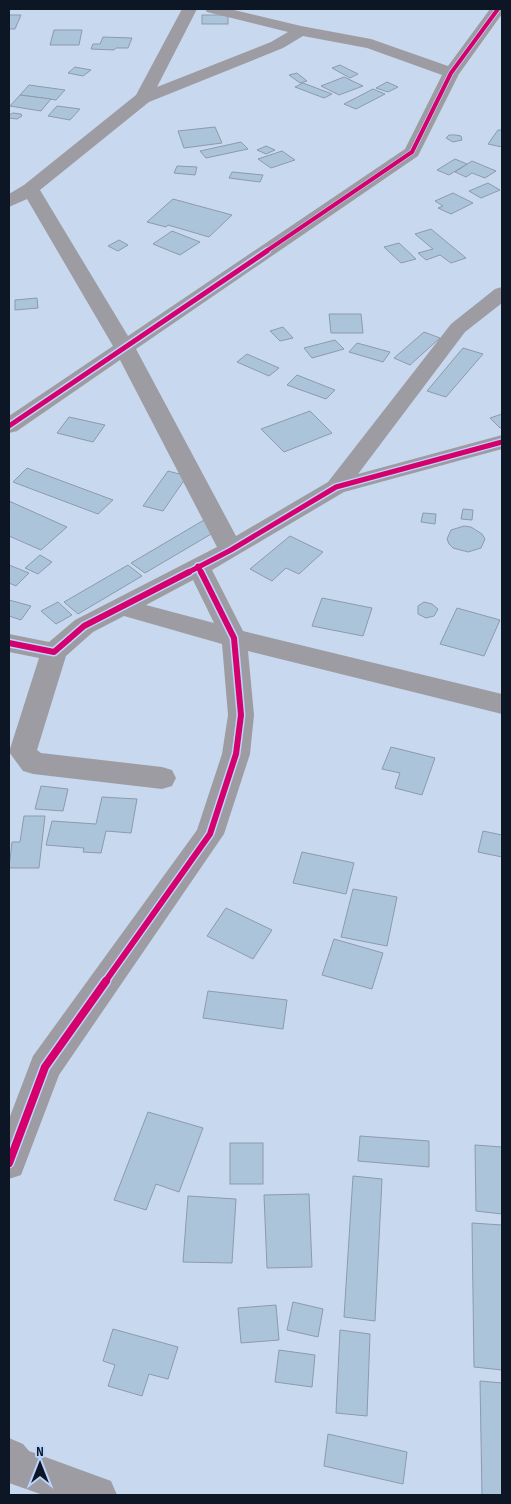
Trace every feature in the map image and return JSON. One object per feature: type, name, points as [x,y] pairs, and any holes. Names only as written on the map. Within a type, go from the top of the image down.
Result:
[{"type":"street","points":[[143,98],[189,9]]},
{"type":"street","points":[[212,9],[301,31],[371,44],[451,73]]},
{"type":"street","points":[[9,426],[412,152],[451,73],[498,9]]},
{"type":"street","points":[[9,202],[30,189],[143,98],[277,45],[301,31]]},
{"type":"street","points":[[30,189],[124,347],[230,550]]},
{"type":"street","points":[[336,487],[458,328],[502,293]]},
{"type":"street","points":[[162,778],[33,763],[23,752],[54,652],[84,626],[230,550],[336,487],[502,442]]},
{"type":"street","points":[[9,1163],[45,1067],[210,834],[236,754],[240,715],[234,638],[198,566]]},
{"type":"street","points":[[120,606],[234,638],[502,704]]},
{"type":"street","points":[[9,643],[54,652]]},
{"type":"street","points":[[9,1458],[16,1466],[97,1495]]},
{"type":"building","points":[[9,15],[21,15],[15,29],[9,29]]},
{"type":"building","points":[[202,15],[228,15],[228,24],[202,24]]},
{"type":"building","points":[[54,30],[82,30],[79,45],[50,45]]},
{"type":"building","points":[[103,37],[132,38],[128,48],[116,48],[114,50],[91,49],[93,44],[100,44]]},
{"type":"building","points":[[340,65],[358,74],[350,78],[332,68]]},
{"type":"building","points":[[75,67],[91,70],[83,76],[68,73]]},
{"type":"building","points":[[297,73],[307,81],[300,83],[289,75]]},
{"type":"building","points":[[344,77],[363,86],[339,95],[321,86]]},
{"type":"building","points":[[387,82],[398,87],[388,92],[376,88]]},
{"type":"building","points":[[303,83],[332,94],[324,98],[295,87]]},
{"type":"building","points":[[29,85],[65,90],[56,100],[20,95]]},
{"type":"building","points":[[373,89],[385,94],[356,109],[344,104]]},
{"type":"building","points":[[20,95],[51,99],[41,111],[10,106]]},
{"type":"building","points":[[57,106],[80,109],[70,120],[48,116]]},
{"type":"building","points":[[13,113],[21,114],[22,116],[17,119],[9,118],[9,115]]},
{"type":"building","points":[[215,127],[222,143],[184,148],[178,131]]},
{"type":"building","points":[[498,130],[502,130],[502,147],[488,144]]},
{"type":"building","points":[[449,135],[461,136],[462,140],[453,142],[446,138]]},
{"type":"building","points":[[241,142],[248,149],[206,158],[200,151]]},
{"type":"building","points":[[266,146],[275,150],[266,154],[257,150]]},
{"type":"building","points":[[282,151],[295,160],[271,168],[258,159]]},
{"type":"building","points":[[455,159],[467,164],[449,175],[437,170]]},
{"type":"building","points":[[472,161],[496,171],[485,178],[472,173],[466,177],[455,172]]},
{"type":"building","points":[[177,166],[197,167],[195,175],[174,173]]},
{"type":"building","points":[[232,172],[263,175],[260,182],[229,178]]},
{"type":"building","points":[[488,183],[500,190],[481,198],[469,191]]},
{"type":"building","points":[[453,193],[473,203],[451,214],[438,208],[443,206],[435,201]]},
{"type":"building","points":[[173,199],[232,215],[209,237],[168,225],[166,227],[147,222]]},
{"type":"building","points":[[431,229],[466,258],[451,263],[440,255],[426,260],[418,253],[433,249],[415,234]]},
{"type":"building","points":[[172,231],[200,242],[180,255],[153,244]]},
{"type":"building","points":[[119,240],[128,245],[118,251],[108,246]]},
{"type":"building","points":[[399,243],[416,259],[401,263],[384,247]]},
{"type":"building","points":[[37,298],[38,308],[15,310],[15,300]]},
{"type":"building","points":[[329,314],[361,314],[363,333],[331,333]]},
{"type":"building","points":[[283,327],[293,338],[280,341],[270,331]]},
{"type":"building","points":[[424,332],[440,338],[410,365],[394,358]]},
{"type":"building","points":[[335,340],[344,349],[312,358],[304,348]]},
{"type":"building","points":[[357,343],[390,352],[383,362],[349,352]]},
{"type":"building","points":[[463,348],[483,354],[446,397],[427,391]]},
{"type":"building","points":[[247,354],[279,368],[269,376],[237,362]]},
{"type":"building","points":[[297,375],[335,390],[326,399],[287,385]]},
{"type":"building","points":[[310,411],[332,433],[284,452],[261,429]]},
{"type":"building","points":[[502,414],[502,427],[500,428],[490,418]]},
{"type":"building","points":[[69,417],[105,425],[93,442],[57,433]]},
{"type":"building","points":[[27,468],[113,500],[98,514],[13,482]]},
{"type":"building","points":[[168,471],[187,476],[163,511],[143,506]]},
{"type":"building","points":[[9,501],[67,527],[41,550],[9,536]]},
{"type":"building","points":[[463,509],[473,510],[472,520],[461,519]]},
{"type":"building","points":[[423,513],[436,514],[435,524],[421,522]]},
{"type":"building","points":[[204,520],[218,530],[145,573],[131,563]]},
{"type":"building","points":[[464,526],[471,527],[482,534],[485,539],[481,548],[468,552],[453,548],[449,544],[447,539],[451,530]]},
{"type":"building","points":[[290,536],[323,552],[299,574],[286,568],[272,581],[250,569]]},
{"type":"building","points":[[40,555],[52,562],[38,574],[25,568]]},
{"type":"building","points":[[9,565],[29,573],[16,586],[9,583]]},
{"type":"building","points":[[128,565],[142,576],[78,614],[64,602]]},
{"type":"building","points":[[322,598],[372,608],[363,636],[312,626]]},
{"type":"building","points":[[9,600],[31,606],[21,620],[9,616]]},
{"type":"building","points":[[58,602],[72,615],[56,624],[41,611]]},
{"type":"building","points":[[424,602],[432,604],[438,609],[434,616],[426,618],[418,614],[418,606]]},
{"type":"building","points":[[457,608],[500,620],[484,656],[440,644]]},
{"type":"building","points":[[391,747],[435,758],[422,795],[395,788],[400,773],[382,769]]},
{"type":"building","points":[[41,786],[68,789],[63,811],[35,809]]},
{"type":"building","points":[[102,797],[137,799],[131,833],[106,831],[101,853],[83,852],[84,848],[46,845],[52,821],[96,824]]},
{"type":"building","points":[[24,816],[45,816],[39,868],[9,868],[12,842],[20,842]]},
{"type":"building","points":[[483,831],[502,835],[502,857],[478,852]]},
{"type":"building","points":[[302,852],[354,863],[346,894],[293,883]]},
{"type":"building","points":[[353,889],[397,897],[387,946],[341,937]]},
{"type":"building","points":[[226,908],[272,930],[253,959],[207,936]]},
{"type":"building","points":[[334,939],[383,953],[372,989],[322,975]]},
{"type":"building","points":[[208,991],[287,1000],[283,1029],[203,1018]]},
{"type":"building","points":[[148,1112],[203,1128],[179,1192],[156,1184],[146,1210],[114,1200]]},
{"type":"building","points":[[360,1136],[429,1141],[429,1167],[358,1161]]},
{"type":"building","points":[[230,1143],[263,1143],[263,1184],[230,1184]]},
{"type":"building","points":[[475,1145],[502,1147],[502,1214],[476,1211]]},
{"type":"building","points":[[353,1176],[382,1179],[375,1321],[344,1317]]},
{"type":"building","points":[[309,1194],[312,1267],[267,1268],[264,1195]]},
{"type":"building","points":[[188,1196],[236,1199],[232,1263],[183,1262]]},
{"type":"building","points":[[472,1223],[502,1225],[502,1370],[474,1367]]},
{"type":"building","points":[[293,1302],[323,1309],[318,1337],[287,1330]]},
{"type":"building","points":[[276,1305],[279,1340],[241,1343],[238,1308]]},
{"type":"building","points":[[113,1329],[178,1347],[168,1379],[149,1374],[142,1396],[108,1386],[115,1365],[103,1361]]},
{"type":"building","points":[[340,1330],[370,1334],[367,1416],[336,1413]]},
{"type":"building","points":[[279,1350],[315,1355],[312,1387],[275,1382]]},
{"type":"building","points":[[480,1381],[502,1383],[502,1495],[482,1495]]},
{"type":"building","points":[[328,1434],[407,1452],[403,1484],[324,1466]]},
{"type":"cycle path","points":[[9,426],[412,152],[451,73],[498,9]]},
{"type":"cycle path","points":[[9,643],[54,652],[84,626],[231,550],[336,487],[502,442]]},
{"type":"cycle path","points":[[9,1163],[45,1067],[210,834],[236,754],[241,715],[234,638],[198,566]]}]
